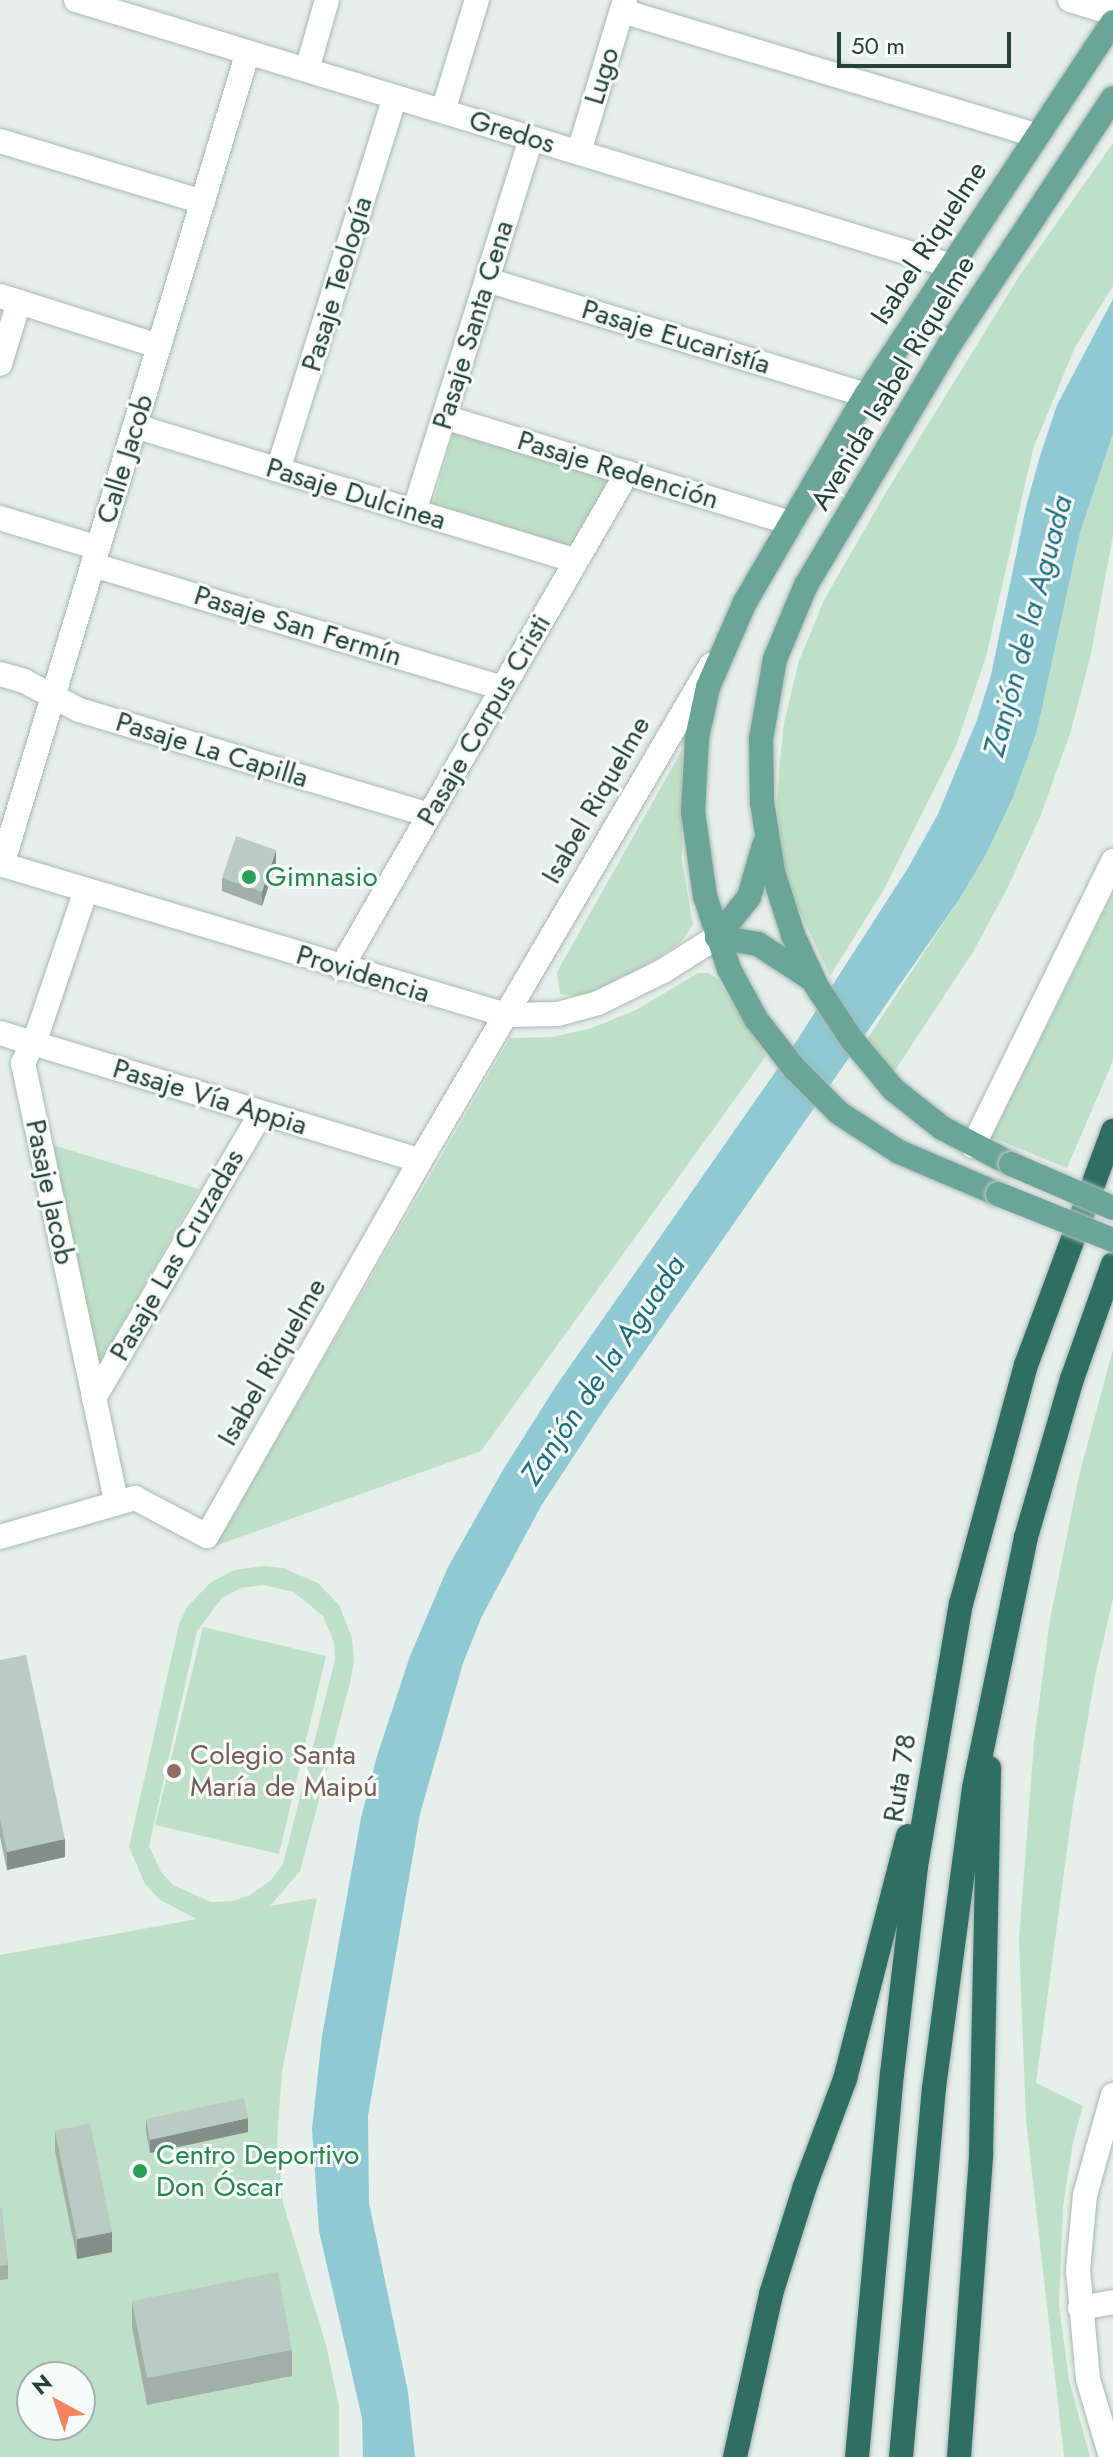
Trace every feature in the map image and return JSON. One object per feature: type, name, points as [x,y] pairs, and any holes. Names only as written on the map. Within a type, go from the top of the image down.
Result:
[{"type":"highway","name":"Ruta 78","points":[[857,2457],[892,2074],[931,1764],[961,1604],[1008,1425],[1046,1305],[1113,1131]]},
{"type":"highway","points":[[901,2457],[946,1980],[963,1856],[989,1706],[1019,1564],[1049,1454],[1113,1264]]},
{"type":"highway","points":[[959,2457],[981,2155],[989,1706]]},
{"type":"highway","points":[[735,2457],[775,2281],[845,2079],[904,1847],[931,1764]]},
{"type":"main road","name":"Isabel Riquelme","points":[[727,636],[866,395],[949,265],[1113,22]]},
{"type":"main road","points":[[1081,145],[1113,98]]},
{"type":"main road","name":"Avenida Isabel Riquelme","points":[[766,835],[760,774],[764,708],[783,633],[806,585],[949,345],[1081,145]]},
{"type":"main road","points":[[727,636],[708,687],[697,738],[694,785],[697,854],[717,937],[745,1000],[768,1037],[839,1113],[899,1152],[1113,1240]]},
{"type":"main road","points":[[717,937],[749,897],[766,835]]},
{"type":"main road","points":[[766,835],[784,910],[816,985],[876,1070],[914,1108],[973,1146],[1113,1208]]},
{"type":"main road","points":[[717,937],[758,944],[816,985]]},
{"type":"street","name":"Gredos","points":[[76,0],[949,265]]},
{"type":"street","points":[[307,70],[327,0]]},
{"type":"street","points":[[443,111],[477,0]]},
{"type":"street","points":[[1070,0],[1113,13]]},
{"type":"street","points":[[624,5],[1036,135]]},
{"type":"street","name":"Lugo","points":[[579,152],[624,5]]},
{"type":"street","name":"Calle Jacob","points":[[1,865],[248,52]]},
{"type":"street","name":"Pasaje Teología","points":[[278,470],[395,97]]},
{"type":"street","name":"Avenida Isabel Riquelme","points":[[1081,145],[1113,112]]},
{"type":"street","name":"Pasaje Santa Cena","points":[[414,512],[531,138]]},
{"type":"street","points":[[0,141],[203,202]]},
{"type":"street","name":"Pasaje Eucaristía","points":[[487,280],[866,395]]},
{"type":"street","points":[[0,364],[10,299],[159,346]]},
{"type":"street","name":"Pasaje Redención","points":[[444,417],[791,523]]},
{"type":"street","name":"Pasaje Dulcinea","points":[[135,426],[576,561]]},
{"type":"street","name":"Pasaje Corpus Cristi","points":[[341,968],[627,473]]},
{"type":"street","name":"Pasaje San Fermín","points":[[0,518],[96,556],[502,688]]},
{"type":"street","name":"Isabel Riquelme","points":[[116,1502],[143,1500],[207,1536],[420,1161],[727,636]]},
{"type":"street","name":"Pasaje La Capilla","points":[[0,674],[24,681],[79,710],[429,815]]},
{"type":"street","points":[[973,1146],[1113,861]]},
{"type":"street","name":"Providencia","points":[[1,865],[506,1015],[558,1014],[598,1003],[663,971],[717,937]]},
{"type":"street","name":"Pasaje Jacob","points":[[86,890],[39,1029],[25,1052],[24,1073],[116,1502]]},
{"type":"street","name":"Pasaje Vía Appia","points":[[0,1033],[420,1161]]},
{"type":"street","name":"Pasaje Las Cruzadas","points":[[94,1398],[261,1113]]},
{"type":"street","points":[[0,1537],[116,1502]]},
{"type":"street","points":[[1111,2457],[1088,2379],[1078,2270],[1085,2195],[1113,2095]]},
{"type":"street","points":[[1080,2308],[1113,2302]]},
{"type":"green space","points":[[1113,143],[1113,286],[1075,347],[1033,449],[986,657],[956,746],[883,891],[830,976],[798,908],[782,858],[777,802],[780,761],[784,723],[799,661],[824,600],[885,494],[1020,275]]},
{"type":"green space","points":[[454,431],[611,479],[568,553],[431,511]]},
{"type":"green space","points":[[1113,434],[1113,535],[1091,654],[1070,734],[1040,817],[1007,889],[973,952],[892,1075],[860,1050],[958,901],[1014,795],[1037,731],[1080,533]]},
{"type":"green space","points":[[682,750],[682,861],[693,925],[681,942],[626,979],[586,997],[560,994],[557,972]]},
{"type":"green space","points":[[1113,893],[1113,1061],[1067,1168],[991,1137]]},
{"type":"green space","points":[[698,973],[709,973],[717,979],[766,1056],[481,1451],[215,1546],[510,1038],[552,1037],[589,1029],[636,1010]]},
{"type":"green space","points":[[49,1144],[199,1189],[95,1371]]},
{"type":"green space","points":[[1113,1349],[1113,1599],[1095,1676],[1073,1805],[1036,2083],[1083,2106],[1073,2142],[1063,2207],[1059,2305],[1069,2380],[1090,2457],[1064,2457],[1026,2120],[1019,1940],[1034,1742],[1050,1619],[1079,1476]]},
{"type":"green space","name":"Centro Deportivo Don Óscar","points":[[264,1566],[283,1568],[318,1583],[339,1605],[352,1638],[354,1661],[350,1683],[300,1871],[270,1906],[317,1898],[282,2071],[277,2140],[283,2203],[326,2345],[339,2406],[339,2457],[0,2457],[0,1955],[197,1919],[160,1900],[145,1884],[129,1847],[179,1624],[187,1607],[210,1583],[234,1570]],"holes":[[[264,1585],[294,1592],[323,1616],[334,1642],[335,1660],[283,1864],[271,1880],[250,1895],[233,1901],[211,1902],[173,1885],[161,1872],[149,1846],[197,1631],[222,1598],[241,1588]]]},
{"type":"green space","points":[[203,1627],[326,1656],[279,1854],[155,1825]]},
{"type":"water","name":"Zanjón de la Aguada","points":[[1113,299],[1113,434],[1080,533],[1037,731],[1014,795],[986,854],[958,901],[604,1410],[541,1506],[482,1616],[463,1663],[420,1814],[368,2116],[369,2203],[408,2392],[415,2457],[363,2457],[362,2418],[319,2231],[312,2129],[322,2036],[361,1818],[377,1756],[410,1656],[448,1567],[503,1470],[556,1386],[790,1051],[908,868],[938,814],[977,720],[991,675],[1026,507],[1057,405]]},
{"type":"building","name":"Gimnasio","points":[[236,836],[276,850],[262,892],[222,878]]},
{"type":"building","points":[[26,1655],[65,1839],[7,1852],[0,1819],[0,1660]]},
{"type":"building","points":[[244,2098],[248,2118],[150,2140],[146,2119]]},
{"type":"building","points":[[90,2123],[112,2232],[77,2239],[55,2131]]},
{"type":"building","points":[[0,2208],[8,2265],[0,2266]]},
{"type":"building","points":[[278,2272],[292,2350],[147,2378],[132,2301]]},
{"type":"place","name":"Gimnasio","points":[[249,877]]},
{"type":"place","name":"Colegio Santa María de Maipú","points":[[174,1771]]},
{"type":"place","name":"Centro Deportivo Don Óscar","points":[[140,2171]]}]
